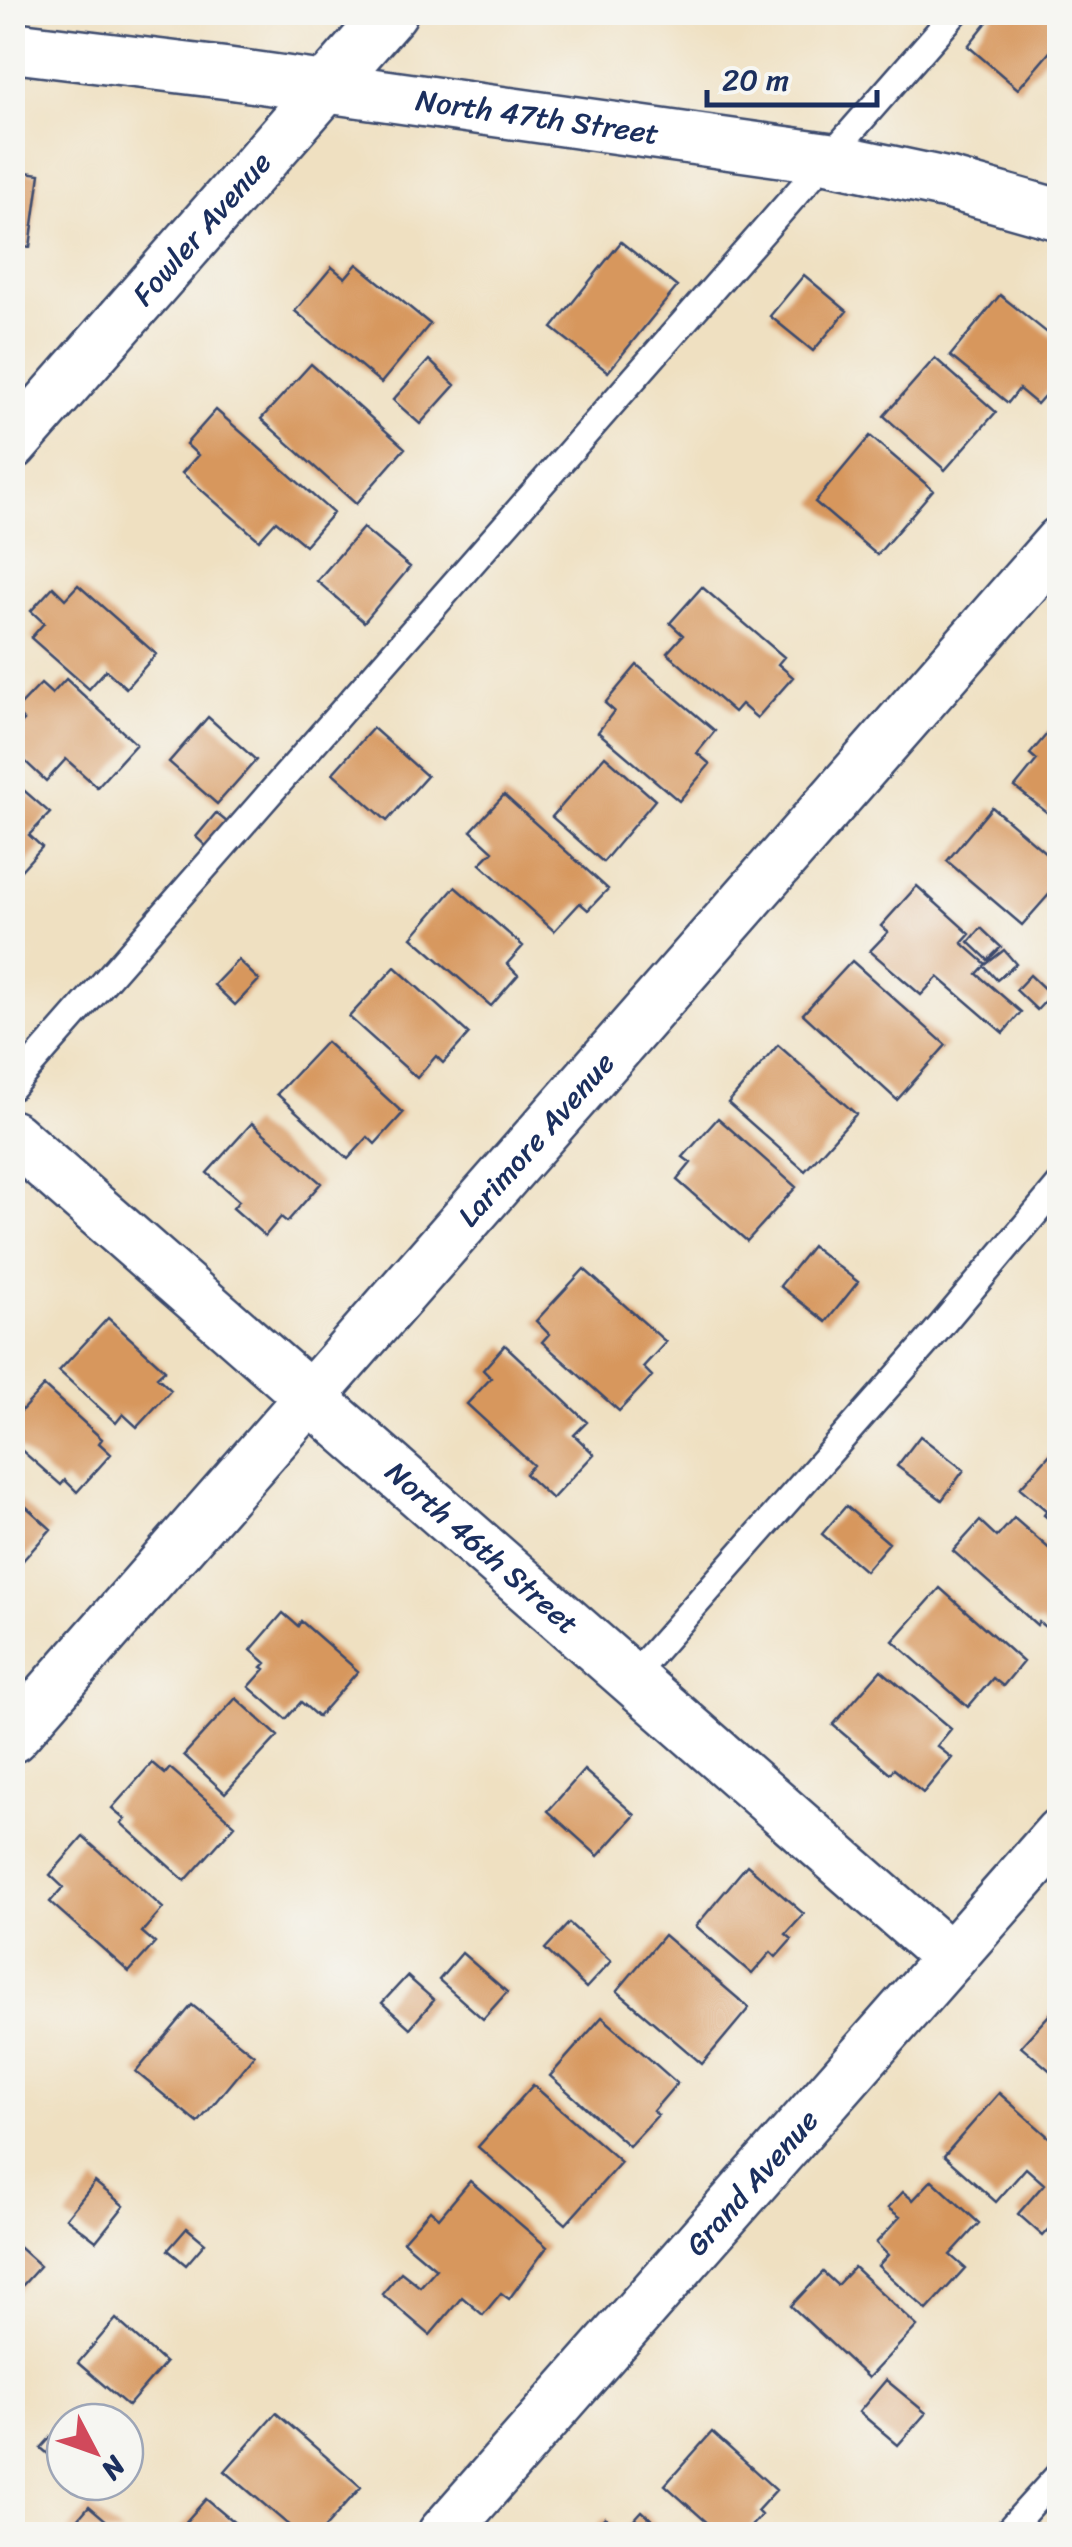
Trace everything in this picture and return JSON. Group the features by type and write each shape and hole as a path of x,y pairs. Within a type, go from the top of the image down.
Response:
{"street":[{"name":"Fowler Avenue","path":"12,445 392,12"},
{"name":"North 47th Street","path":"12,47 828,158 950,184 1060,215"},
{"name":"Larimore Avenue","path":"12,1737 1060,542"},
{"name":"North 46th Street","path":"12,1136 950,1958"},
{"name":"Grand Avenue","path":"443,2534 1060,1832"}],"lane":[{"path":"12,1088 956,12"},
{"path":"631,1678 929,1340 1060,1184"},
{"path":"1005,2534 1060,2473"}],"building":[{"path":"995,12 1060,12 1060,40 1018,89 968,46"},
{"path":"12,170 40,174 30,247 12,244"},
{"path":"621,242 677,287 608,372 552,328"},
{"path":"357,264 430,324 381,383 295,311 332,267 345,278"},
{"path":"804,275 847,311 813,351 770,316"},
{"path":"1000,295 1060,343 1060,354 1053,362 1060,367 1060,378 1037,404 1019,389 1008,403 950,356"},
{"path":"935,358 996,412 945,470 884,416"},
{"path":"429,360 455,385 420,424 393,400"},
{"path":"311,364 405,448 356,504 261,419"},
{"path":"216,410 333,513 305,545 276,521 259,540 182,473 198,455 186,444"},
{"path":"870,436 933,490 877,555 815,502"},
{"path":"363,528 410,567 364,622 317,581"},
{"path":"78,585 156,654 126,688 106,670 89,689 31,638 44,623 31,611 53,587 65,599"},
{"path":"702,587 784,657 778,664 793,677 757,718 741,704 734,712 667,653 683,635 670,623"},
{"path":"637,665 715,731 697,753 710,764 679,801 598,732 614,711 605,703"},
{"path":"66,679 136,744 97,787 66,759 46,781 12,749 12,733 24,721 15,711 41,684 52,694"},
{"path":"208,717 256,760 217,804 169,762"},
{"path":"1053,727 1060,732 1060,823 1015,787 1037,760 1030,754"},
{"path":"373,728 427,776 387,821 333,773"},
{"path":"605,756 655,800 603,862 552,817"},
{"path":"12,780 50,813 29,835 42,847 12,880"},
{"path":"504,795 608,889 588,910 580,903 554,931 480,864 493,851 471,831"},
{"path":"992,807 1060,865 1060,882 1022,925 947,861"},
{"path":"216,813 228,823 208,848 196,837"},
{"path":"917,886 970,934 962,943 986,964 977,974 1021,1012 1003,1033 938,977 921,995 870,951 888,932 881,926"},
{"path":"455,887 523,946 507,964 518,975 491,1006 412,937"},
{"path":"981,928 1001,947 988,960 969,942"},
{"path":"1004,950 1016,964 997,980 984,966"},
{"path":"238,960 259,980 235,1005 214,985"},
{"path":"852,961 946,1045 897,1100 803,1014"},
{"path":"395,967 469,1034 443,1063 436,1056 417,1078 349,1017"},
{"path":"1030,975 1051,995 1037,1010 1016,990"},
{"path":"326,1042 403,1113 375,1144 368,1137 348,1159 277,1094"},
{"path":"778,1045 856,1114 805,1171 728,1103"},
{"path":"718,1118 796,1187 747,1241 677,1180 691,1163 683,1157"},
{"path":"252,1123 321,1183 287,1222 281,1217 265,1236 233,1208 239,1201 207,1173"},
{"path":"812,1246 858,1282 826,1322 780,1286"},
{"path":"584,1269 666,1342 643,1367 652,1376 619,1411 542,1342 549,1334 536,1321"},
{"path":"108,1318 165,1370 157,1377 171,1390 137,1427 123,1414 116,1423 59,1371"},
{"path":"505,1345 587,1422 574,1435 594,1454 552,1499 525,1474 533,1465 467,1404 491,1378 483,1370"},
{"path":"44,1386 102,1439 99,1443 111,1454 77,1492 65,1480 61,1485 12,1442 12,1421"},
{"path":"920,1436 964,1470 942,1500 897,1466"},
{"path":"1060,1443 1060,1528 1020,1488"},
{"path":"12,1494 51,1529 17,1567 12,1563"},
{"path":"846,1506 889,1543 865,1571 822,1534"},
{"path":"1014,1518 1060,1558 1060,1627 1054,1634 1039,1622 1037,1625 953,1551 980,1521 997,1537"},
{"path":"940,1588 1023,1662 1003,1686 993,1678 968,1707 893,1641"},
{"path":"283,1613 298,1626 301,1621 358,1671 318,1717 301,1702 286,1719 249,1687 266,1663 251,1650"},
{"path":"881,1670 951,1729 937,1746 952,1758 923,1793 894,1769 890,1773 833,1725"},
{"path":"236,1698 278,1736 225,1793 184,1755"},
{"path":"152,1763 165,1774 170,1768 235,1825 185,1881 121,1823 125,1819 112,1808"},
{"path":"584,1770 635,1815 598,1856 548,1811"},
{"path":"83,1837 163,1908 142,1932 155,1943 129,1972 50,1902 63,1887 50,1875"},
{"path":"747,1865 804,1914 786,1934 792,1939 776,1957 771,1952 752,1974 696,1926"},
{"path":"569,1923 611,1961 586,1988 545,1949"},
{"path":"664,1935 749,2008 702,2064 617,1991"},
{"path":"462,1953 507,1992 483,2019 439,1980"},
{"path":"407,1976 434,2000 410,2028 382,2003"},
{"path":"1060,2003 1060,2079 1021,2046"},
{"path":"192,2005 254,2055 198,2123 136,2072"},
{"path":"602,2017 677,2083 653,2111 658,2115 629,2146 550,2076"},
{"path":"533,2085 621,2162 566,2224 478,2147"},
{"path":"999,2093 1060,2147 1060,2217 1043,2236 1018,2214 1044,2184 1026,2168 996,2202 944,2156"},
{"path":"932,2180 979,2223 950,2255 965,2268 927,2310 878,2266 888,2255 876,2243 900,2217 888,2208 903,2192 913,2200"},
{"path":"470,2181 547,2247 509,2299 501,2293 483,2315 462,2297 430,2335 382,2294 401,2272 420,2287 436,2269 403,2241 430,2210 439,2218"},
{"path":"95,2182 124,2206 96,2241 66,2218"},
{"path":"187,2228 205,2243 186,2265 168,2250"},
{"path":"12,2241 40,2266 12,2297"},
{"path":"854,2267 917,2326 868,2378 791,2306 823,2272 837,2285"},
{"path":"116,2319 165,2363 131,2402 123,2402 78,2363"},
{"path":"886,2380 926,2413 898,2445 859,2412"},
{"path":"276,2413 361,2487 319,2534 299,2534 225,2471"},
{"path":"712,2432 776,2490 757,2511 761,2515 744,2534 720,2534 665,2485"},
{"path":"206,2499 248,2534 175,2534"},
{"path":"89,2506 122,2534 67,2532"},
{"path":"642,2511 667,2534 588,2534 605,2517 622,2533"}]}
